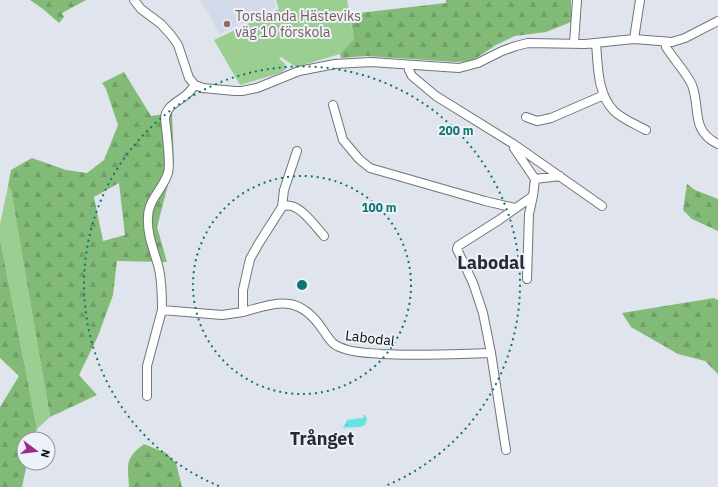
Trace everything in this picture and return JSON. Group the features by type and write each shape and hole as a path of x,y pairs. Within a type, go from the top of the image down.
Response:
{"street":[{"path":"134,0 141,9 161,24 171,35 178,45 190,78 195,85 203,88 242,91 257,88 299,71 321,66 358,61 459,68 478,63 516,46 539,43 574,44 634,39 672,42 685,38 718,21"},
{"path":"574,44 577,0"},
{"path":"634,39 640,0"},
{"path":"665,42 666,47 692,87 703,133 718,144"},
{"path":"596,43 601,87 610,106 615,112 646,130"},
{"path":"408,64 412,76 431,93 515,145 602,206"},
{"path":"148,396 147,366 162,310 161,281 148,231 148,215 155,196 163,184 168,172 165,118 166,111 190,92 195,85"},
{"path":"526,117 537,121 551,118 604,95"},
{"path":"333,105 343,140 359,159 370,168 485,201 516,208"},
{"path":"515,145 514,148 535,179 529,214 527,279"},
{"path":"243,312 243,290 250,259 282,207 284,190 297,151"},
{"path":"535,179 560,176"},
{"path":"506,450 491,353 483,313 473,283 457,249 458,246 533,196"},
{"path":"282,207 286,205 296,206 324,236"},
{"name":"Labodal","path":"162,310 222,315 243,312 274,304 288,303 296,305 313,316 336,346 349,350 412,355 491,353"}],"shaded area":[{"name":"Torslanda Hästeviks väg 10 förskola","path":"200,0 274,0 276,7 219,34"}],"green space":[{"path":"30,0 86,0 62,13 64,17 59,23"},
{"path":"276,0 347,0 354,39 340,54 296,67 281,57 279,59 284,63 286,69 280,73 240,85 214,40 279,9"},
{"path":"446,0 571,0 571,22 546,32 515,36 496,45 472,61 456,62 366,56 341,58 340,54 354,39 350,14 446,3"},
{"path":"124,72 151,116 172,113 174,162 157,227 167,262 117,261 113,295 98,336 79,375 97,395 50,417 11,190 8,186 11,170 32,158 66,170 87,173 104,160 118,125 106,89 102,83","holes":["119,183 125,235 103,241 94,197"]},
{"path":"687,184 695,190 718,199 718,231 692,219 683,210"},
{"path":"8,186 11,190 50,417 37,429 0,239 0,224"},
{"path":"0,239 37,429 36,431 16,431 16,471 25,471 22,487 0,487 0,407 19,376 0,358"},
{"path":"714,298 718,300 718,374 705,361 678,354 631,327 622,313"},
{"path":"144,444 166,453 176,463 182,487 129,487 128,467 130,458"}],"water":[{"path":"363,415 365,415 367,419 365,425 360,427 343,428 347,420 362,418 364,417"}],"place":[{"name":"Torslanda Hästeviks väg 10 förskola","path":"227,24"}],"district":[{"name":"Labodal","path":"491,263"},
{"name":"Trånget","path":"322,439"}]}
